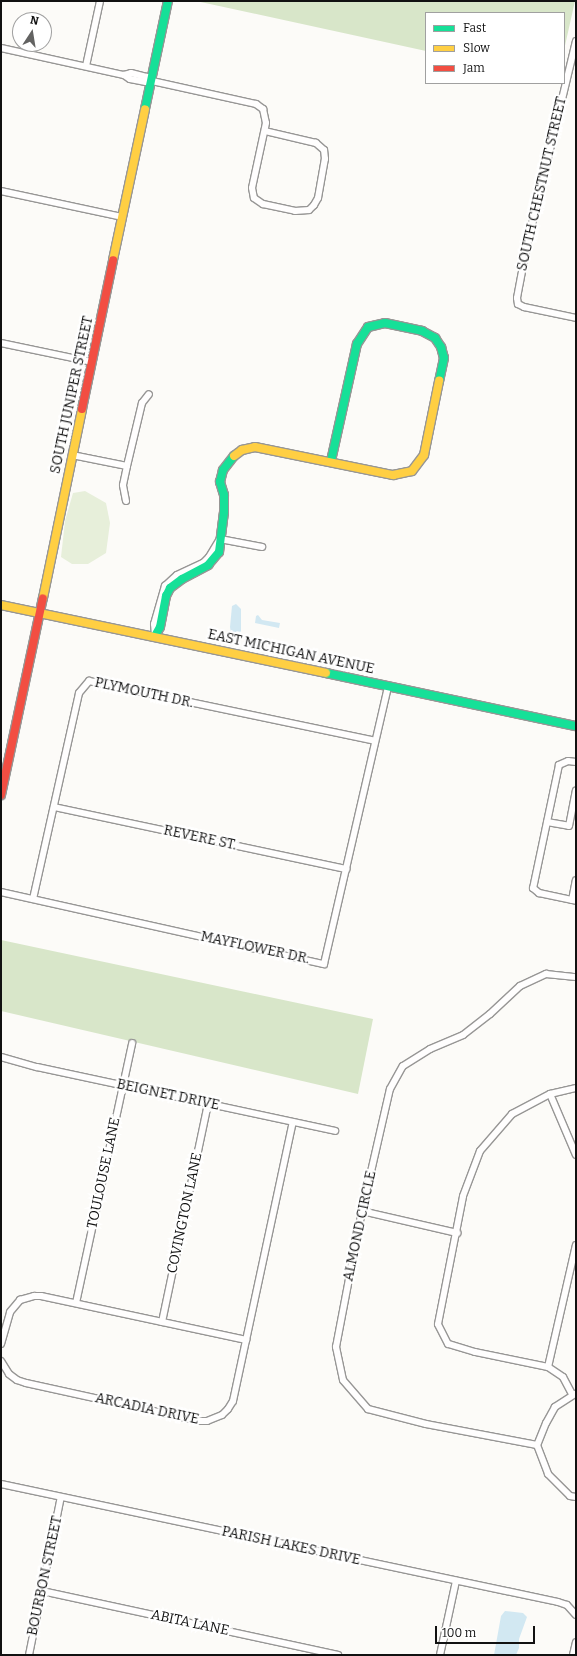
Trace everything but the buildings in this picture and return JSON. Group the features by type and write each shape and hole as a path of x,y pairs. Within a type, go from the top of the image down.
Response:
{"street":[{"path":"86,66 100,1"},
{"name":"SOUTH JUNIPER STREET","path":"1,795 168,1"},
{"name":"SOUTH CHESTNUT STREET","path":"576,41 517,290 518,304 524,307 576,318"},
{"path":"1,48 124,75 130,79 146,82 152,81 256,104 263,110 265,116 264,131 252,188 254,198 263,204 295,211 308,210 314,205 318,198 325,159 324,150 316,143 264,131"},
{"path":"1,192 122,217"},
{"path":"155,636 160,627 166,596 170,588 182,578 208,565 219,552 224,512 224,496 220,482 223,470 230,459 242,450 255,447 331,461 393,475 412,471 418,465 424,455 444,358 441,347 435,338 422,331 385,323 375,324 368,327 357,344 331,461"},
{"path":"1,343 92,362"},
{"path":"126,501 123,486 127,466 142,403 149,394"},
{"path":"72,455 127,466"},
{"path":"220,539 262,547"},
{"name":"EAST MICHIGAN AVENUE","path":"1,605 155,636 576,726"},
{"name":"PLYMOUTH DR.","path":"34,900 79,693 89,681 376,741"},
{"name":"MAYFLOWER DR.","path":"1,892 324,964 388,686"},
{"path":"576,762 568,761 559,764 533,888 539,893 574,901 576,880"},
{"path":"569,826 576,791"},
{"name":"REVERE ST.","path":"54,807 346,868"},
{"path":"547,822 576,828"},
{"name":"ALMOND CIRCLE","path":"537,1445 426,1424 368,1409 343,1380 336,1347 362,1211 390,1089 403,1066 430,1048 463,1035 490,1014 520,986 546,974 576,977"},
{"name":"TOULOUSE LANE","path":"76,1303 132,1043"},
{"name":"BEIGNET DRIVE","path":"1,1057 122,1086 335,1131"},
{"path":"576,1088 550,1094 512,1114 480,1151 463,1196 457,1233 438,1324 448,1344 475,1352 548,1367 563,1377 574,1394 555,1407 546,1423 537,1445 548,1474 570,1496 576,1497"},
{"path":"550,1094 576,1155"},
{"name":"COVINGTON LANE","path":"162,1322 208,1104"},
{"name":"ARCADIA DRIVE","path":"1,1361 9,1374 26,1383 207,1421 222,1415 228,1410 233,1400 293,1122"},
{"path":"362,1211 457,1233"},
{"path":"548,1367 576,1245"},
{"path":"1,1344 6,1319 14,1305 20,1300 28,1297 41,1296 246,1340"},
{"name":"PARISH LAKES DRIVE","path":"1,1484 558,1602 567,1605 576,1615"},
{"name":"BOURBON STREET","path":"29,1655 61,1497"},
{"path":"440,1655 456,1581"},
{"name":"ABITA LANE","path":"42,1592 338,1655"},
{"path":"573,1655 576,1642"}],"green space":[{"path":"196,1 575,1 565,46 565,12 425,12 425,51"},
{"path":"85,491 106,503 110,523 106,553 88,564 72,564 61,557 65,521 73,493"},
{"path":"1,940 373,1019 358,1094 1,1011"}],"water":[{"path":"236,604 241,609 241,631 235,636 231,633 230,627 232,606"},
{"path":"258,615 262,620 280,623 279,628 255,623 256,616"},
{"path":"505,1611 523,1613 527,1617 519,1639 519,1648 516,1655 494,1655 501,1616"}],"traffic: fast":[{"path":"145,109 168,1"},
{"path":"331,461 357,344 368,327 385,323 422,331 435,338 441,347 444,358 439,381"},
{"path":"155,636 160,627 166,596 170,588 182,579 208,565 219,552 224,512 224,495 220,482 223,470 234,456"},
{"path":"326,673 576,726"}],"traffic: slow":[{"path":"113,260 145,109"},
{"path":"234,456 242,450 255,447 393,475 412,471 424,455 439,381"},
{"path":"43,598 82,409"},
{"path":"1,605 326,673"}],"traffic: jam":[{"path":"82,409 113,260"},
{"path":"1,795 43,598"}]}
